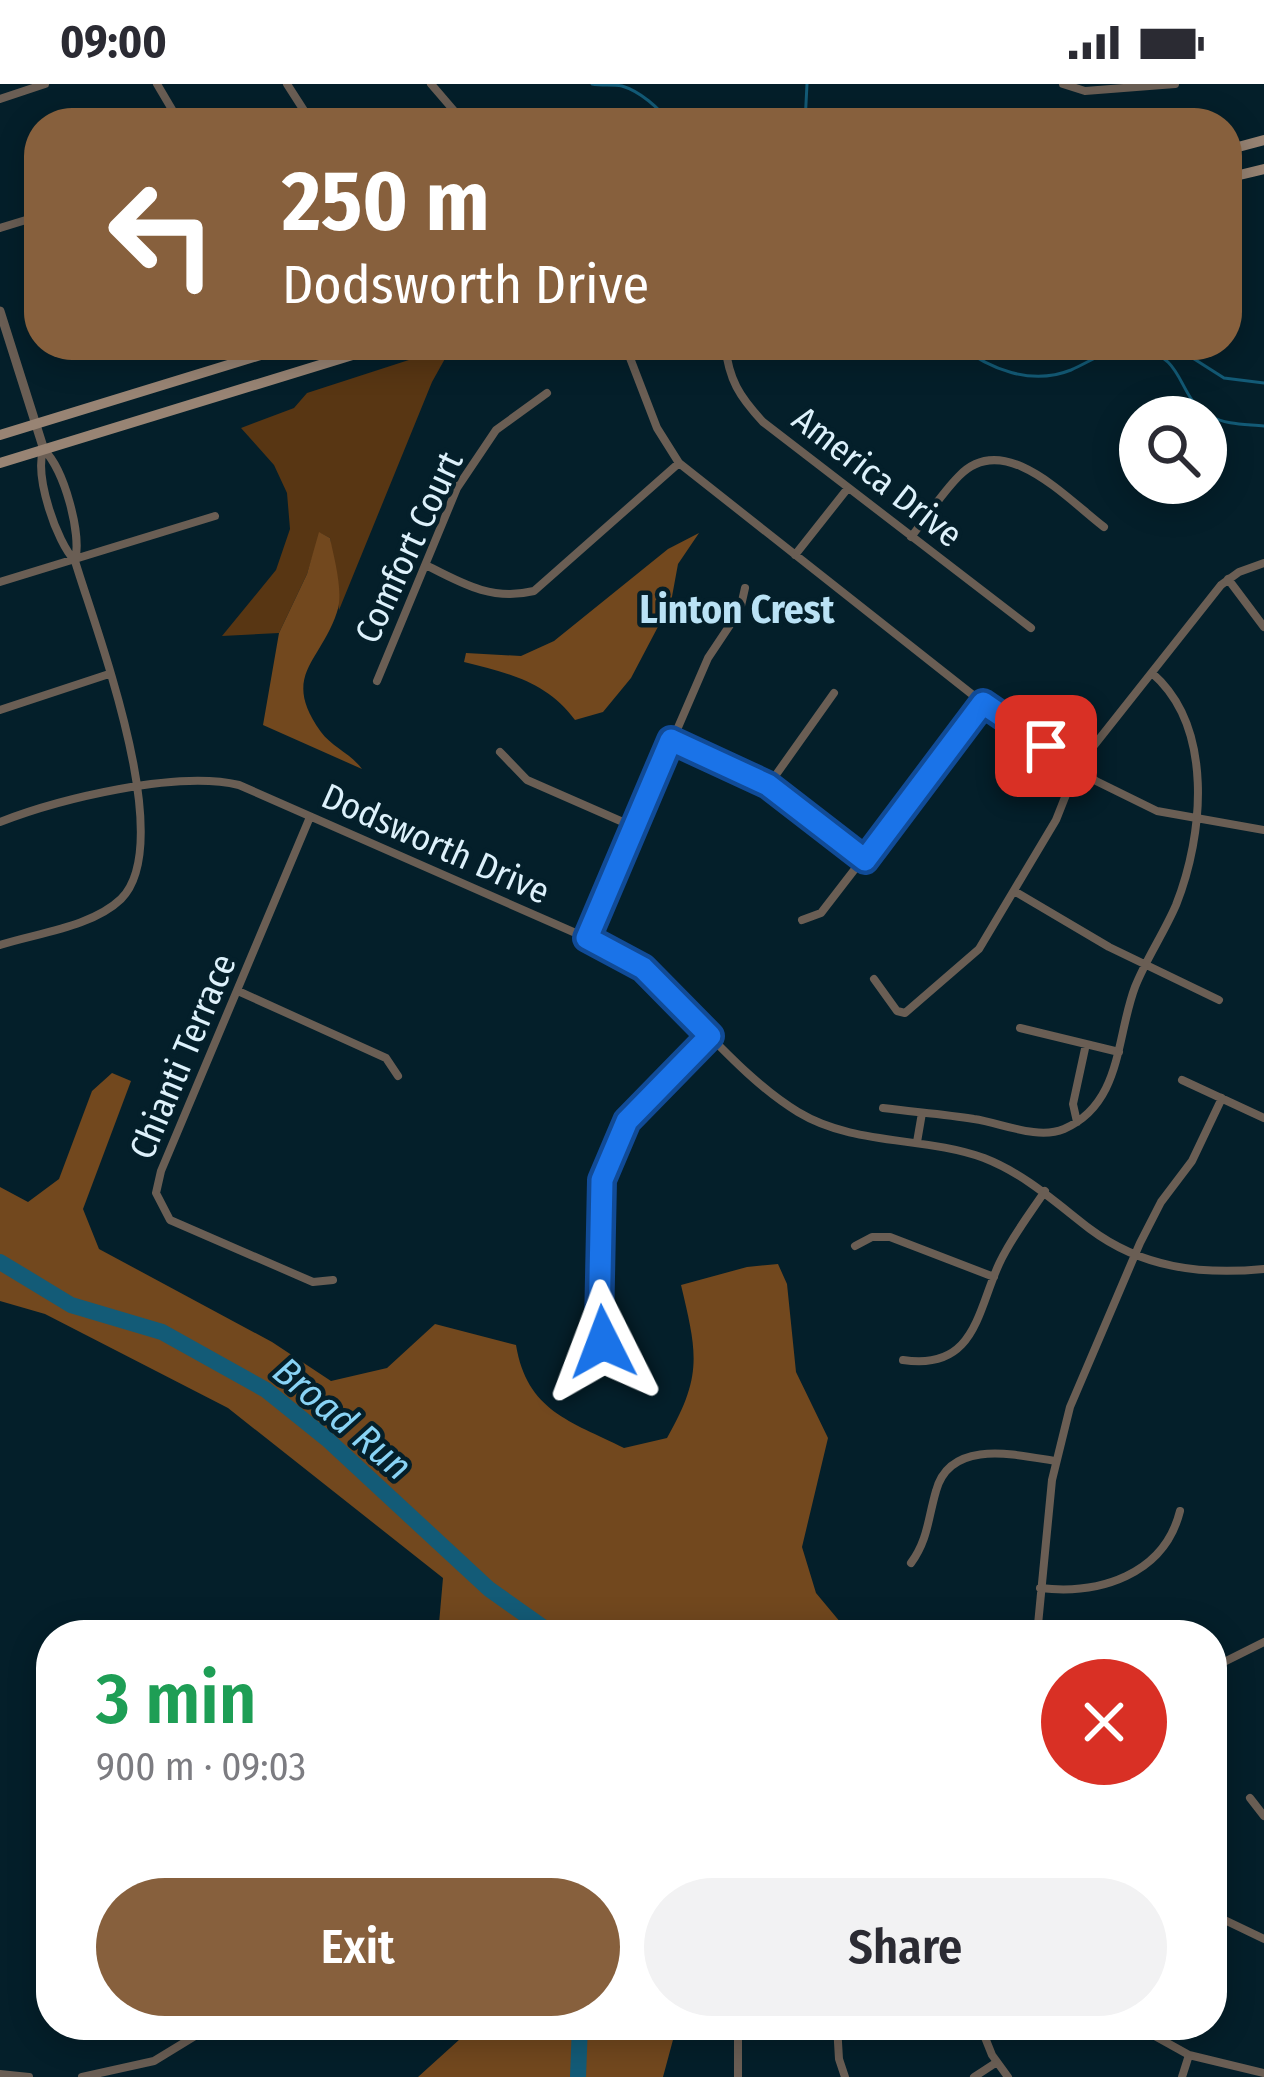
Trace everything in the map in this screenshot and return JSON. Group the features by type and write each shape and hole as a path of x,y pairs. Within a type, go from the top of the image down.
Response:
{"main road":[{"path":"0,435 244,360"},
{"path":"0,463 337,360"}],"street":[{"path":"0,98 45,84"},
{"path":"431,84 452,108"},
{"path":"1063,84 1085,91 1175,84"},
{"path":"0,311 44,450 55,460 80,543 75,561"},
{"path":"632,360 657,428 679,463 983,703 1135,802 1194,820 1264,830"},
{"name":"America Drive","path":"726,360 738,396 763,422 1030,628"},
{"name":"Comfort Court","path":"377,681 457,488 496,430 547,392"},
{"path":"0,945 96,915 122,898 141,865 128,732 75,561 63,548 38,468 44,450"},
{"path":"911,537 961,473 986,458 1012,460 1104,527"},
{"path":"426,566 493,594 534,591 679,463"},
{"path":"795,555 848,488"},
{"path":"0,582 215,516"},
{"path":"874,979 897,1011 909,1012 980,949 1057,820 1077,767 1228,579 1264,563"},
{"path":"1228,579 1264,627"},
{"path":"587,938 707,658 740,610 745,588"},
{"path":"883,1108 1044,1133 1077,1122 1106,1089 1130,1003 1178,901 1194,820 1197,775 1192,732 1173,694 1152,673"},
{"path":"0,710 109,674"},
{"path":"768,785 834,694"},
{"path":"802,920 821,913 983,703"},
{"path":"671,740 768,785 865,860"},
{"path":"500,752 527,780 632,826"},
{"name":"Dodsworth Drive","path":"0,823 68,798 221,781 587,938 643,968 710,1036 797,1112 849,1132 990,1160 1045,1191 1091,1229 1135,1255 1193,1270 1264,1269"},
{"name":"Chianti Terrace","path":"310,817 161,1171 156,1193 170,1220 313,1282 333,1280"},
{"path":"1013,891 1145,965 1219,1000"},
{"path":"238,991 386,1058 398,1076"},
{"path":"1021,1028 1119,1052"},
{"path":"603,1342 599,1326 602,1180 627,1121 710,1036"},
{"path":"1077,1122 1073,1104 1086,1044"},
{"path":"1182,1080 1264,1118"},
{"path":"1038,1620 1055,1461 1070,1407 1160,1202 1192,1161 1222,1098"},
{"path":"917,1142 922,1113"},
{"path":"903,1360 929,1362 962,1346 979,1323 994,1276 1045,1191"},
{"path":"855,1246 872,1237 890,1237 994,1276"},
{"path":"911,1563 926,1543 939,1481 954,1464 989,1453 1055,1461"},
{"path":"1040,1588 1088,1589 1132,1575 1165,1544 1180,1511"},
{"path":"1227,1660 1264,1642"},
{"path":"1250,1798 1264,1816"},
{"path":"1227,1921 1264,1939"},
{"path":"82,2077 154,2061 188,2040"},
{"path":"737,2077 738,2040"},
{"path":"838,2040 845,2077"},
{"path":"987,2040 1008,2077"},
{"path":"1162,2040 1189,2055 1264,2073"},
{"path":"1182,2077 1189,2055"},
{"path":"974,2077 997,2062"},
{"path":"0,2074 29,2077"}],"shaded area":[{"path":"409,360 444,360 339,610 330,538 320,533 279,633 222,636 276,570 290,529 287,493 274,465 241,428 294,408 307,393"},
{"path":"319,532 330,538 339,604 308,669 304,696 321,732 362,769 263,725 279,633 307,574"},
{"path":"699,533 678,564 671,602 631,678 603,712 575,720 539,688 464,662 466,653 521,656 554,641 668,549"},
{"path":"112,1073 131,1081 83,1209 99,1249 272,1342 331,1381 387,1368 435,1324 516,1345 530,1385 541,1399 586,1430 624,1448 667,1438 687,1397 694,1363 681,1285 747,1267 778,1264 787,1284 796,1372 828,1438 802,1547 816,1593 838,1620 439,1620 443,1578 228,1408 45,1314 0,1301 0,1187 28,1202 59,1179 92,1091"},
{"path":"459,2040 673,2040 663,2077 418,2077"}],"waterway":[{"path":"592,84 622,86 657,108"},
{"path":"806,108 807,84"},
{"path":"982,360 1011,372 1041,376 1093,360"},
{"path":"1166,360 1191,399 1210,416 1264,426"},
{"path":"1196,360 1224,378 1264,383"},
{"name":"Broad Run","path":"0,1262 71,1305 162,1332 266,1390 327,1439 489,1589 533,1620"},
{"name":"Broad Run","path":"578,2077 579,2040"}],"district":[{"name":"Linton Crest","path":"737,609"}],"route":[{"path":"603,1342 599,1326 602,1180 627,1121 710,1036 643,968 587,938 671,740 768,785 865,860 983,703 1046,746"}]}
